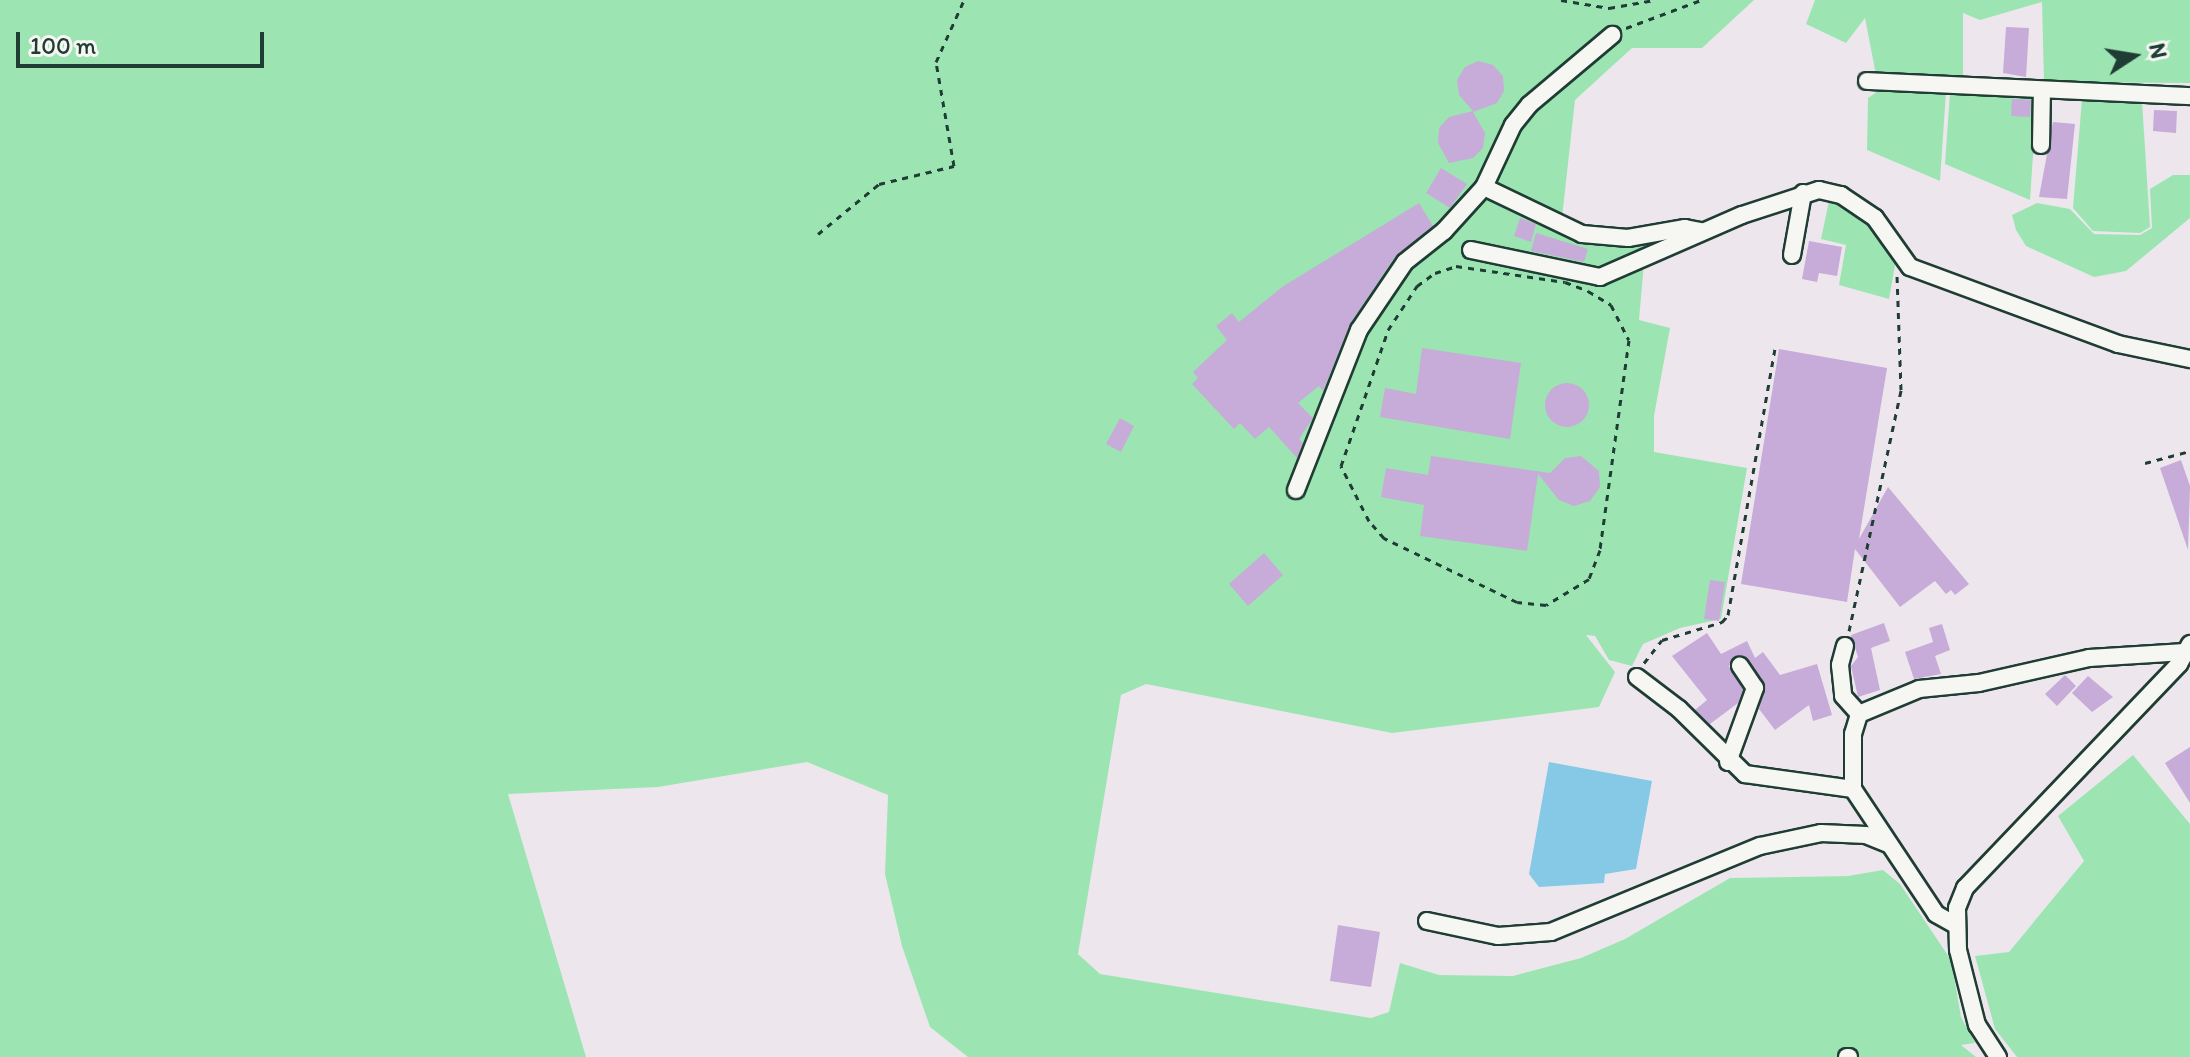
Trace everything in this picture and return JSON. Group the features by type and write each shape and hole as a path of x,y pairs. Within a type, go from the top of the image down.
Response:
{"street":[{"path":"1296,490 1359,330 1405,262 1444,231 1484,187 1513,125 1529,105 1612,35"},
{"path":"1867,81 2190,96"},
{"path":"2041,145 2042,90"},
{"path":"1484,187 1582,234 1628,238 1685,228 1701,231"},
{"path":"1792,255 1803,193"},
{"path":"1471,250 1600,277 1701,231 1803,193 1841,195 1887,228 1910,267 2046,320 2118,344 2190,359"},
{"path":"1845,646 1840,665 1843,696 1859,714"},
{"path":"1859,714 1919,689 1979,683 2089,658 2188,648"},
{"path":"1998,1057 1977,1025 1956,925 1965,888 1980,867 2188,648"},
{"path":"1728,762 1755,688 1740,666"},
{"path":"1637,677 1679,709 1728,762 1755,776 1853,789 1868,805 1888,844 1936,914 1956,925"},
{"path":"1853,789 1853,734 1859,714"},
{"path":"1427,921 1498,936 1551,932 1760,846 1821,833 1866,835 1888,844"}],"path":[{"path":"818,234 879,184 954,166 936,62 964,0"},
{"path":"1561,0 1609,8 1654,0"},
{"path":"1612,35 1701,0"},
{"path":"1845,646 1901,390 1896,278 1904,258"},
{"path":"1456,266 1565,282 1611,305 1623,320 1628,354 1600,550 1589,579 1546,605 1517,602 1424,561 1384,538 1369,521 1341,466 1388,330 1417,286 1435,273 1456,266"},
{"path":"1637,677 1649,651 1662,640 1722,622 1728,615 1775,349"},
{"path":"2145,463 2190,451"}],"green space":[{"path":"0,0 1754,0 1702,48 1632,48 1575,100 1562,218 1507,186 1502,198 1575,235 1646,240 1639,320 1670,328 1654,416 1654,452 1747,468 1721,619 1680,628 1643,644 1632,666 1609,660 1595,636 1586,635 1615,672 1599,707 1392,733 1146,684 1121,695 1078,954 1100,974 1371,1018 1389,1012 1400,963 1439,975 1513,976 1581,958 1625,939 1730,878 1848,876 1883,870 1900,884 1951,960 1961,1017 1975,1043 1961,1045 1976,1057 968,1057 930,1027 902,946 885,874 888,795 807,762 658,787 508,794 586,1057 0,1057"},
{"path":"1815,0 2190,0 2190,83 2044,82 2042,2 1980,20 1963,13 1963,80 1876,75 1865,18 1846,43 1806,24"},
{"path":"1881,89 1946,92 1940,181 1867,150 1868,98"},
{"path":"1950,92 2037,95 2030,200 1945,164"},
{"path":"2082,99 2142,101 2150,227 2140,233 2093,231 2073,208"},
{"path":"2173,175 2190,175 2190,218 2126,271 2094,277 2026,246 2016,230 2012,215 2037,203 2070,209 2094,234 2140,235 2152,228 2150,189"},
{"path":"1829,201 1852,209 1880,231 1897,254 1889,299 1839,285 1846,245 1821,239"},
{"path":"2133,755 2190,824 2190,1057 2017,1057 1995,1029 1975,956 2009,952 2084,861 2058,816"}],"water":[{"path":"1549,762 1652,781 1636,869 1605,874 1604,883 1539,887 1529,874"}],"building":[{"path":"2006,27 2029,28 2026,77 2003,73"},
{"path":"1478,61 1493,65 1503,76 1504,91 1497,103 1473,112 1485,133 1483,148 1473,158 1449,163 1438,143 1439,128 1449,117 1473,111 1459,95 1457,80 1465,67"},
{"path":"2012,99 2031,100 2030,117 2011,116"},
{"path":"2154,110 2177,111 2176,133 2153,131"},
{"path":"2053,122 2075,124 2067,199 2039,197"},
{"path":"1441,168 1467,184 1450,208 1426,193"},
{"path":"1419,203 1433,226 1394,258 1350,324 1323,391 1319,386 1298,403 1313,418 1299,439 1303,443 1297,458 1269,427 1255,439 1240,423 1234,429 1192,384 1198,378 1193,372 1227,340 1216,326 1232,313 1239,322 1282,287"},
{"path":"1520,218 1536,224 1531,242 1514,236"},
{"path":"1536,233 1588,249 1584,262 1531,251"},
{"path":"1809,241 1842,247 1837,276 1819,273 1817,282 1802,279"},
{"path":"1422,348 1521,363 1510,439 1380,417 1385,388 1416,394"},
{"path":"1779,349 1887,368 1859,539 1888,487 1969,584 1955,595 1951,590 1946,594 1935,581 1900,607 1855,549 1847,602 1741,584"},
{"path":"1567,383 1583,389 1589,405 1583,421 1567,427 1551,421 1545,405 1551,389"},
{"path":"1120,418 1134,426 1121,452 1106,444"},
{"path":"1431,456 1550,473 1565,458 1581,456 1599,471 1600,487 1590,501 1574,506 1559,500 1538,474 1527,551 1420,536 1424,505 1381,497 1386,468 1428,475"},
{"path":"2181,460 2190,486 2188,550 2160,468"},
{"path":"1264,553 1283,575 1248,606 1229,584"},
{"path":"1710,580 1725,582 1719,621 1704,619"},
{"path":"1884,623 1890,641 1871,648 1880,690 1858,697 1851,666 1858,657 1851,635"},
{"path":"1942,624 1950,650 1935,656 1941,674 1914,679 1905,652 1933,642 1929,628"},
{"path":"1707,633 1721,654 1747,641 1755,658 1763,652 1780,675 1817,664 1832,715 1813,721 1809,705 1775,730 1759,709 1764,682 1740,655 1729,666 1743,690 1738,703 1710,724 1695,710 1707,700 1672,656"},
{"path":"2065,675 2076,686 2057,706 2045,694"},
{"path":"2088,676 2113,697 2092,712 2072,693"},
{"path":"2190,747 2190,803 2165,763"},
{"path":"1338,925 1380,932 1371,987 1330,981"}]}
